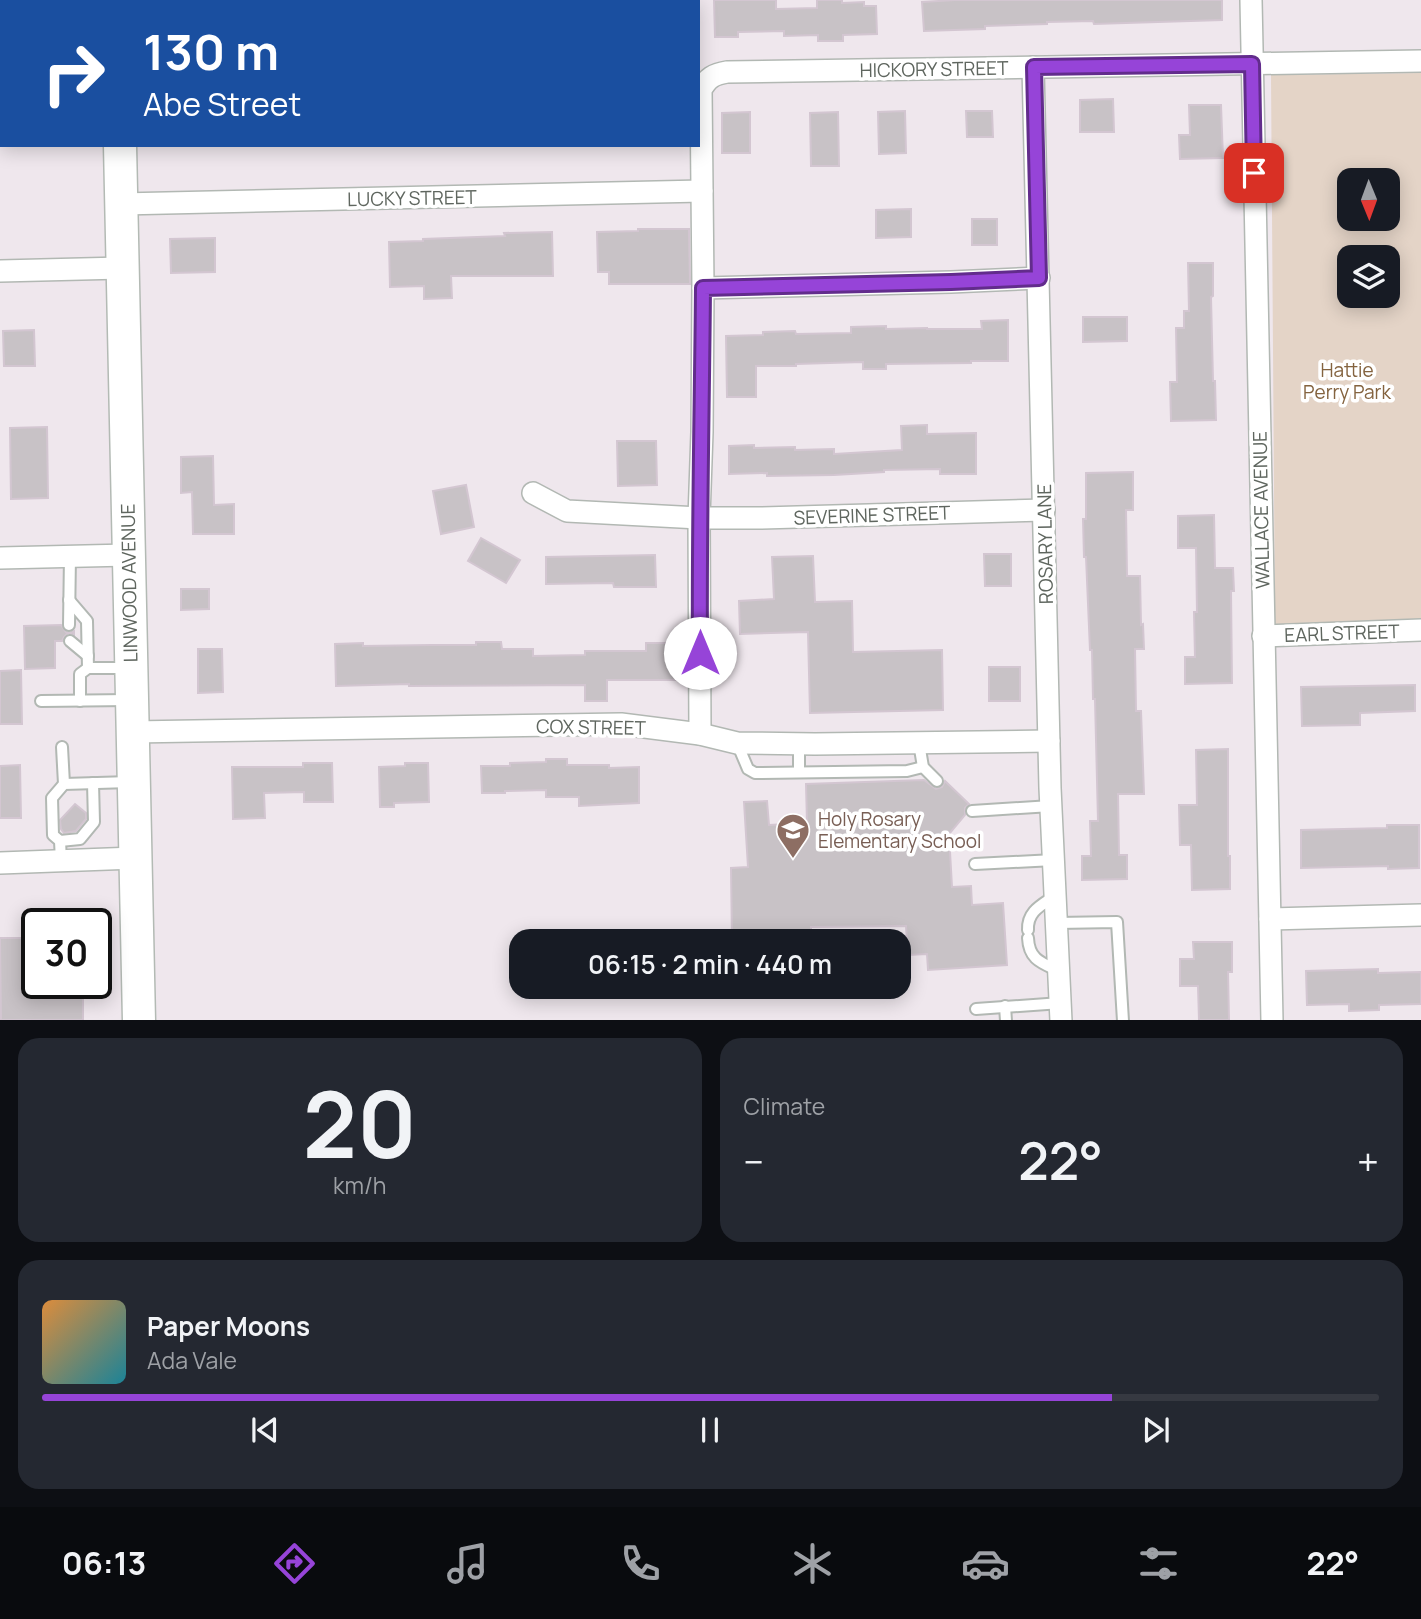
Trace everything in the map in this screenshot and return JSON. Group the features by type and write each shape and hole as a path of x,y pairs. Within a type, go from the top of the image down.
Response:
{"main road":[{"name":"LINWOOD AVENUE","path":"120,147 139,1020"}],"street":[{"name":"WALLACE AVENUE","path":"1251,0 1272,1020"},
{"name":"HICKORY STREET","path":"702,191 701,90 716,74 727,72 1421,61"},
{"name":"ROSARY LANE","path":"1034,67 1049,741 1061,1012"},
{"path":"700,734 702,191"},
{"name":"LUCKY STREET","path":"121,204 702,191"},
{"path":"0,271 122,268"},
{"path":"703,288 1039,278"},
{"name":"SEVERINE STREET","path":"533,493 567,511 699,518 1044,510"},
{"path":"0,558 128,555"},
{"name":"EARL STREET","path":"1263,636 1421,630"},
{"name":"COX STREET","path":"132,732 621,724 700,734 737,743 1049,741"},
{"path":"0,863 61,851 135,858"},
{"path":"1270,919 1421,915"}],"lane":[{"path":"69,625 70,556"},
{"path":"69,600 87,621 88,662 80,674 80,701"},
{"path":"70,641 88,662 130,668"},
{"path":"41,701 131,700"},
{"path":"737,743 748,769 755,773 907,771 923,767"},
{"path":"919,743 923,767 937,781"},
{"path":"799,744 799,772"},
{"path":"62,747 64,784 52,798 53,835 61,851 80,839 94,822 93,783"},
{"path":"64,784 133,782"},
{"path":"972,811 1051,806"},
{"path":"975,864 1054,860"},
{"path":"1056,895 1032,912 1027,922 1031,954 1040,962 1060,971"},
{"path":"1057,923 1118,922 1123,1020"},
{"path":"975,1009 1005,1006 1061,1012"},
{"path":"1005,1006 1006,1020"}],"green space":[{"name":"Hattie Perry Park","path":"1421,73 1421,623 1275,627 1271,75"}],"building":[{"path":"714,0 776,0 776,9 817,8 817,0 864,2 864,6 876,6 877,34 843,35 843,41 818,41 818,35 784,36 784,31 738,32 738,37 715,37"},
{"path":"1222,0 1222,20 1094,24 1093,21 1047,22 985,26 985,29 924,31 922,2"},
{"path":"1113,99 1114,132 1080,132 1080,100"},
{"path":"1189,105 1221,105 1223,158 1180,159 1179,135 1190,135"},
{"path":"905,111 906,153 879,154 878,112"},
{"path":"966,111 992,111 993,137 967,137"},
{"path":"750,112 750,153 722,153 722,113"},
{"path":"838,112 839,166 811,166 810,113"},
{"path":"911,209 911,237 876,238 876,210"},
{"path":"972,219 997,219 997,245 972,245"},
{"path":"689,229 690,284 609,284 609,272 598,272 597,232"},
{"path":"552,232 553,276 451,276 452,298 424,299 424,286 390,287 389,242"},
{"path":"215,238 215,272 171,273 170,239"},
{"path":"1188,263 1213,263 1211,297 1216,420 1171,421 1170,382 1177,382 1176,328 1184,328 1184,311 1189,311"},
{"path":"1083,317 1127,317 1127,341 1083,342"},
{"path":"1008,320 1008,361 886,364 886,369 863,369 863,362 756,366 756,397 727,397 726,336 795,331 796,334 851,333 851,327 886,326 886,329 982,329 981,321"},
{"path":"34,330 35,366 4,366 3,331"},
{"path":"927,425 927,434 976,433 976,474 940,474 940,469 884,470 834,475 729,474 729,446 795,447 795,450 834,449 834,454 902,450 901,426"},
{"path":"47,427 48,498 11,499 10,428"},
{"path":"617,441 656,441 657,485 618,486"},
{"path":"213,456 214,505 234,504 234,534 193,534 192,492 181,493 181,457"},
{"path":"1133,472 1133,510 1126,510 1127,576 1140,576 1144,649 1135,649 1136,711 1141,711 1144,794 1118,794 1119,855 1127,855 1127,879 1082,880 1082,856 1091,856 1090,821 1098,821 1095,699 1084,557 1086,473"},
{"path":"466,485 474,527 441,534 433,491"},
{"path":"1214,515 1215,568 1233,568 1232,683 1185,684 1185,657 1195,657 1196,548 1178,548 1178,516"},
{"path":"481,538 520,560 506,583 468,561"},
{"path":"984,554 1011,554 1011,586 985,586"},
{"path":"655,555 656,587 614,587 613,583 546,584 546,557"},
{"path":"813,556 815,602 852,601 853,652 942,650 943,710 810,713 808,632 740,634 739,601 774,599 772,557"},
{"path":"181,589 209,589 209,609 181,610"},
{"path":"61,625 66,632 74,631 74,635 68,633 62,641 55,641 55,668 25,669 24,626"},
{"path":"476,642 501,642 502,649 533,649 533,656 585,655 585,651 646,651 646,643 675,643 676,680 607,680 607,701 585,701 585,685 336,686 335,644 476,645"},
{"path":"198,649 222,649 223,692 198,693"},
{"path":"989,667 1020,667 1020,701 989,701"},
{"path":"21,670 22,724 0,724 0,671"},
{"path":"1415,685 1415,711 1360,713 1360,725 1302,726 1301,687"},
{"path":"1228,749 1230,889 1192,890 1191,845 1180,845 1179,805 1197,805 1196,750"},
{"path":"546,759 567,759 567,765 639,767 639,803 579,806 579,797 546,797 546,790 482,793 481,766 510,766 510,763 546,762"},
{"path":"303,763 332,763 333,802 304,802 304,792 264,793 265,818 233,819 232,767 303,767"},
{"path":"405,763 428,763 429,802 394,803 394,807 380,807 379,767 405,766"},
{"path":"20,765 21,818 0,818 0,766"},
{"path":"924,780 936,789 942,787 945,781 969,804 965,808 965,815 949,834 952,887 971,886 972,905 1003,903 1007,965 928,970 927,954 911,955 911,929 906,929 906,926 732,929 731,868 748,867 744,802 767,801 769,825 807,823 806,784"},
{"path":"75,804 86,813 86,819 76,831 64,833 60,820"},
{"path":"1387,825 1419,825 1419,868 1301,868 1301,830 1387,828"},
{"path":"0,938 21,938 21,999 83,999 83,1020 1,1020"},
{"path":"1193,942 1232,942 1232,972 1228,972 1229,1020 1199,1020 1198,986 1180,986 1180,959 1194,959"},
{"path":"1378,969 1378,973 1421,972 1421,1004 1379,1005 1379,1010 1349,1011 1349,1004 1307,1005 1306,971"}],"place":[{"name":"Holy Rosary Elementary School","path":"793,860"}],"route":[{"path":"700,653 699,518 703,288 1039,278 1034,67 1252,64 1254,173"}]}
